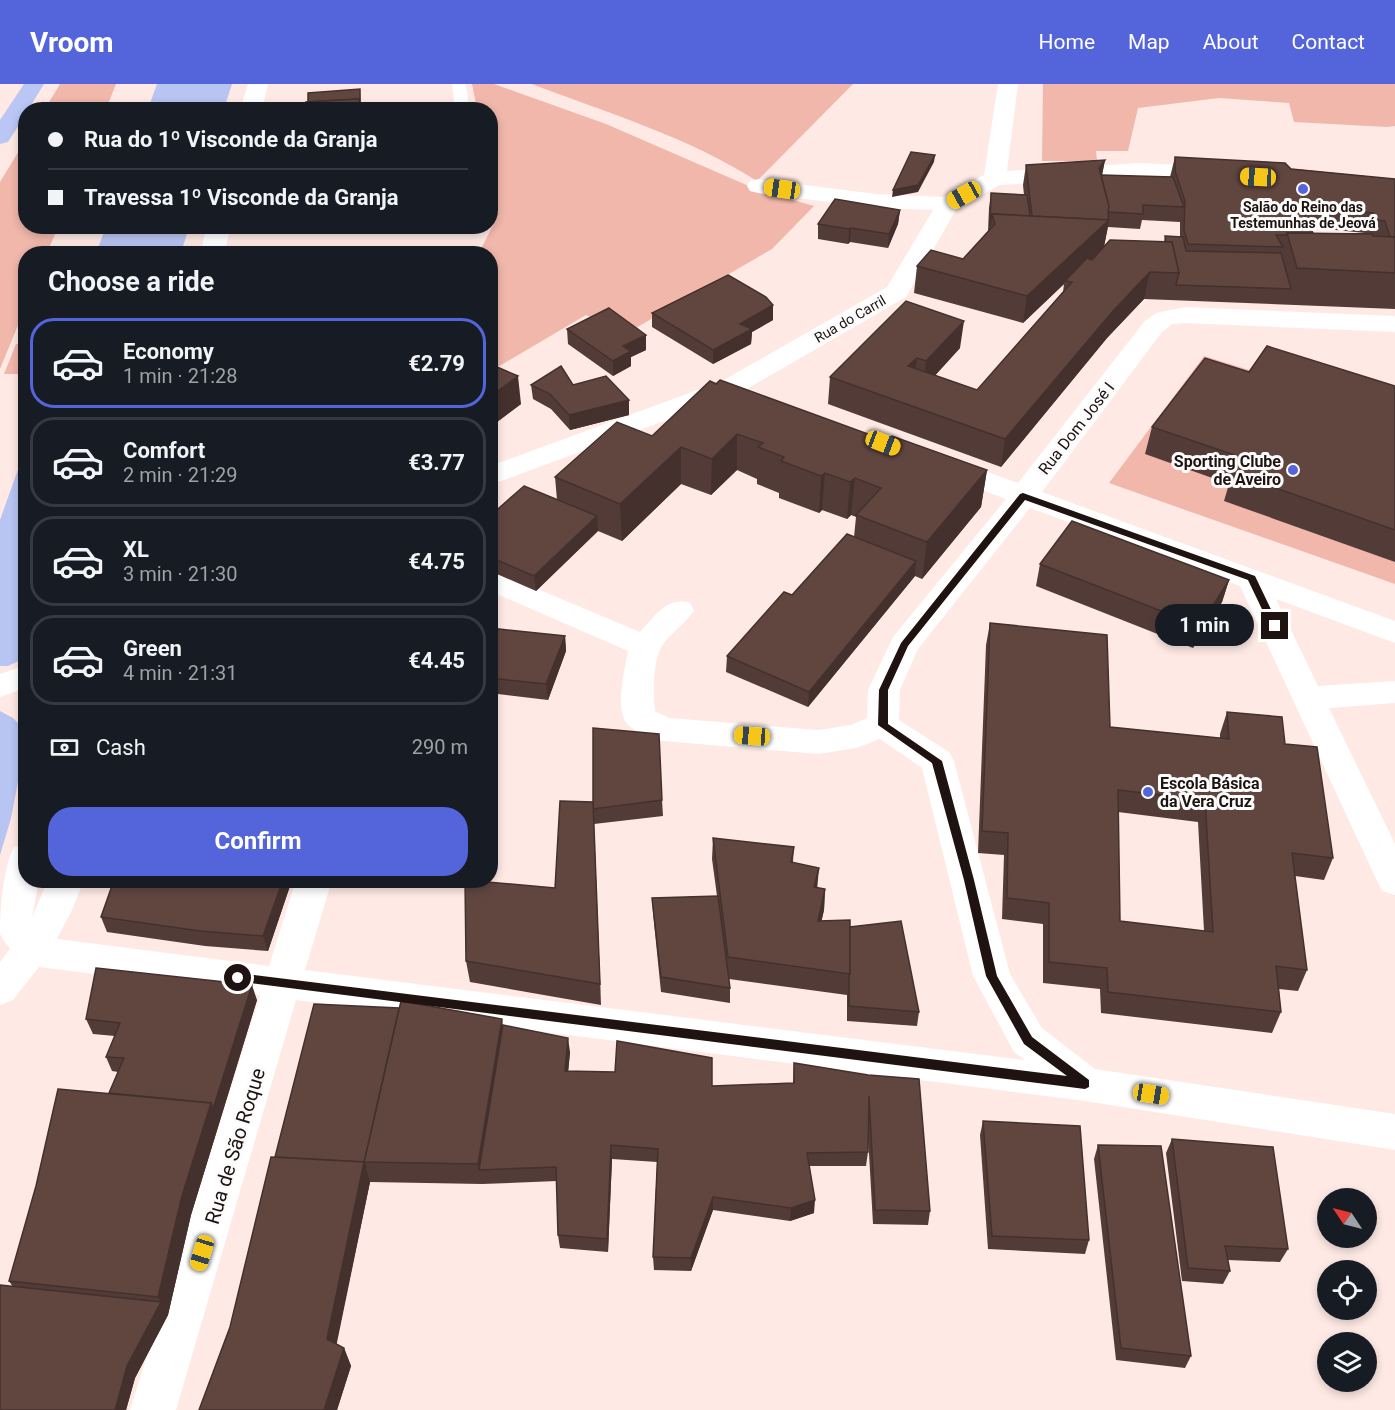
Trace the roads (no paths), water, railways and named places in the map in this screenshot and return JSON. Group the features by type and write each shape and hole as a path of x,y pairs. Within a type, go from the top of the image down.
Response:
{"highway":[{"path":"22,102 34,84"},
{"path":"0,137 18,109"}],"street":[{"path":"253,102 258,84"},
{"path":"995,178 1008,84"},
{"path":"758,186 876,201 948,204 995,178 1141,170 1234,175"},
{"name":"Rua do Carril","path":"498,473 731,387 897,292 948,204"},
{"name":"Rua Dom José I","path":"883,725 884,690 904,645 1023,496 1153,327 1166,318 1185,315 1395,324"},
{"path":"731,387 763,398"},
{"path":"916,455 1395,632"},
{"path":"1251,578 1395,881"},
{"path":"498,582 645,646"},
{"path":"679,610 645,646 638,690 640,717 663,729 819,742 856,736 883,725 937,761 992,976 1028,1040 1085,1084"},
{"path":"1309,698 1395,692"},
{"path":"20,888 13,924 31,951 1085,1084 1395,1132"},
{"path":"0,989 31,951 59,902 63,888"},
{"name":"Rua de São Roque","path":"153,1410 312,888"}],"lane":[{"path":"459,84 461,102"}],"water":[{"path":"157,84 232,84 226,102 151,102"},
{"path":"103,234 187,234 183,246 99,246"},
{"path":"18,470 18,795 0,855 0,520"}],"place":[{"name":"Salão do Reino das Testemunhas de Jeová","path":"1303,189"},
{"name":"Sporting Clube de Aveiro","path":"1293,470"},
{"name":"Escola Básica da Vera Cruz","path":"1148,792"}]}
